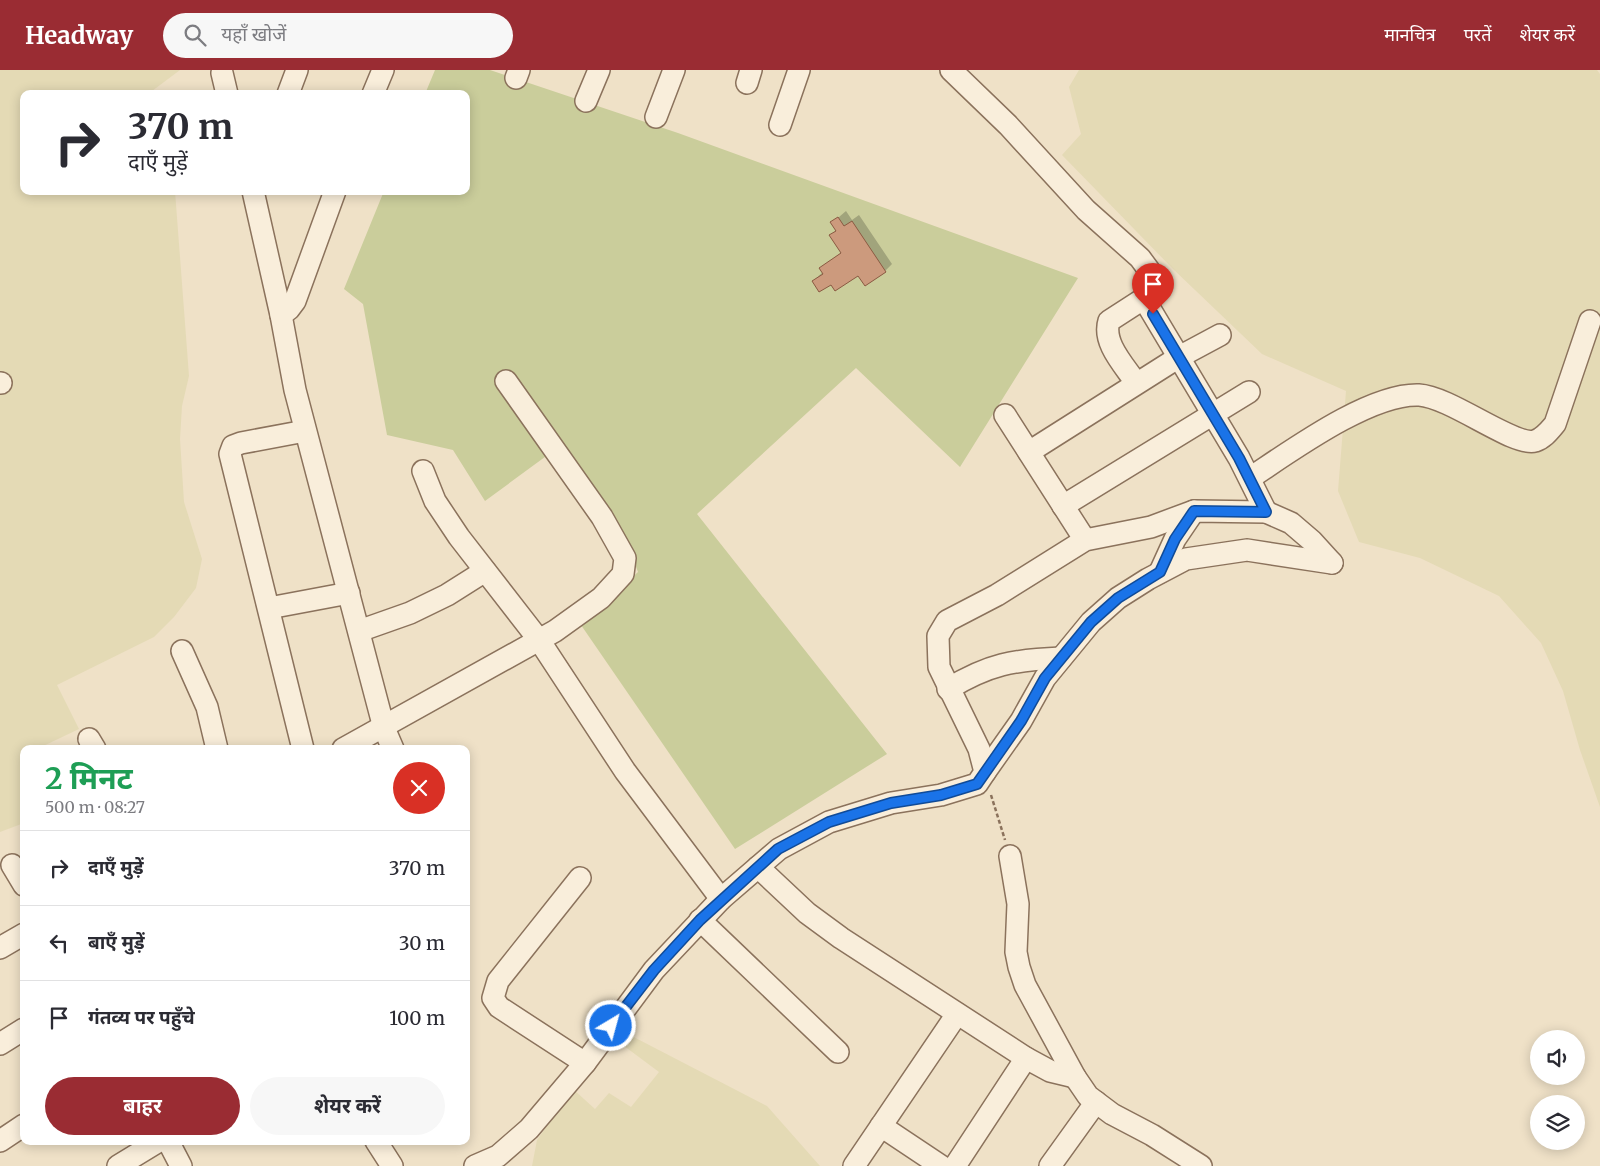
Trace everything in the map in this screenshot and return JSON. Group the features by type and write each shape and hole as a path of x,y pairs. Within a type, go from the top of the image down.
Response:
{"street":[{"path":"290,90 297,70"},
{"path":"375,90 383,70"},
{"path":"586,101 599,70"},
{"path":"656,117 674,70"},
{"path":"780,125 799,70"},
{"path":"951,70 1008,125 1086,210 1140,258 1157,281 1157,290 1109,322 1107,327 1108,339 1136,383"},
{"path":"222,73 226,90"},
{"path":"254,195 281,315 294,390 384,728 391,745"},
{"path":"281,315 295,301 334,195"},
{"path":"1144,299 1214,414 1250,478 1266,512"},
{"path":"1250,478 1336,422 1399,396 1421,395 1448,402 1518,439 1533,442 1544,437 1555,424 1590,321"},
{"path":"1029,452 1178,357 1220,335"},
{"path":"351,745 539,640 601,598 623,574 624,558 602,517 506,381"},
{"path":"1063,506 1249,392"},
{"path":"1006,415 1085,540"},
{"path":"302,745 230,454 233,446 240,443 306,431"},
{"path":"423,471 435,501 539,640 625,771 721,899"},
{"path":"1160,572 1175,539 1194,511"},
{"path":"475,1166 500,1161 585,1063 654,970 721,899 778,849 829,822 891,803 941,795 977,784 1021,721 1045,678 1091,622 1118,598 1186,558 1247,550 1332,563 1312,541 1291,523 1266,512 1194,511 1151,527 1085,540 997,595 947,621 938,636 937,653 939,667 948,689 979,748 985,772"},
{"path":"359,631 410,613 486,571"},
{"path":"269,608 349,593"},
{"path":"182,651 207,707 216,745"},
{"path":"948,689 987,668 1020,659 1061,658"},
{"path":"1010,856 1018,904 1016,952 1019,967 1025,985 1075,1077 1088,1096 1112,1114 1152,1135 1201,1166"},
{"path":"12,865 20,879"},
{"path":"758,867 807,913 841,938 1026,1058 1050,1070 1075,1077"},
{"path":"580,878 498,981 493,998 498,1008 585,1063"},
{"path":"700,920 838,1052"},
{"path":"0,948 20,936"},
{"path":"854,1166 957,1014"},
{"path":"0,1044 20,1032"},
{"path":"955,1166 1026,1058"},
{"path":"1050,1166 1096,1102"},
{"path":"881,1126 941,1166"},
{"path":"0,1141 20,1128"},
{"path":"118,1166 152,1145"},
{"path":"170,1145 181,1166"},
{"path":"379,1145 392,1166"}],"path":[{"path":"985,772 1010,856"}],"shaded area":[{"path":"0,70 180,70 153,90 20,90 20,195 175,195 189,376 182,406 180,439 184,502 202,559 196,588 174,617 154,637 57,685 79,729 45,745 20,745 20,824 0,832"},
{"path":"1079,70 1597,70 1600,74 1600,807 1580,750 1563,691 1541,643 1499,596 1420,558 1359,542 1338,491 1346,391 1262,354 1173,269 1062,155 1081,134 1069,87"},
{"path":"624,1032 767,1106 820,1166 532,1166 537,1140 573,1089 595,1109 609,1093 631,1107 659,1072 616,1040"}],"green space":[{"path":"435,70 490,70 678,133 1078,278 960,467 856,368 697,514 887,754 735,849 581,625 638,572 628,546 549,454 485,501 453,450 387,435 363,304 344,289 382,195 470,195 470,90 427,90"}],"building":[{"path":"838,217 844,226 852,221 886,272 865,286 858,276 835,291 831,285 819,292 812,281 823,274 819,268 841,253 829,235 836,231 830,222"}],"route":[{"path":"611,1026 654,970 700,920 778,849 829,822 891,803 941,795 977,784 1021,721 1045,678 1091,622 1118,598 1160,572 1175,539 1194,511 1266,512 1250,478 1214,414 1153,314"}]}
